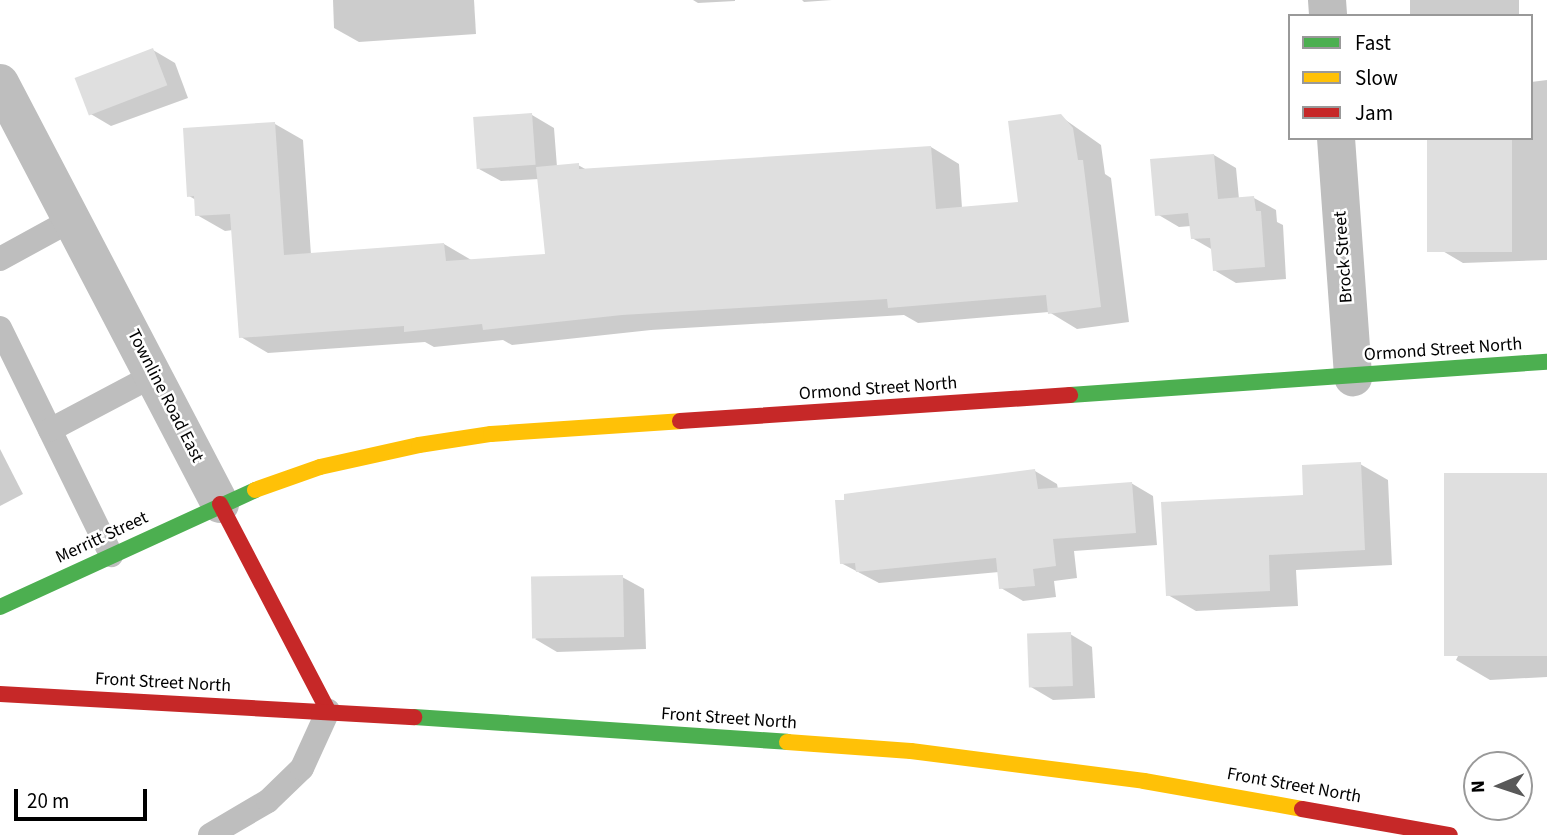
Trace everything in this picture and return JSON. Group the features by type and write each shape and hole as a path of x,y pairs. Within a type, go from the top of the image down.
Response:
{"street":[{"name":"Townline Road East","path":"0,83 328,711"},
{"name":"Brock Street","path":"1336,140 1353,377"},
{"name":"Ormond Street North","path":"220,504 320,467 491,434 1547,362"},
{"name":"Merritt Street","path":"0,607 220,504"},
{"name":"Front Street North","path":"0,694 328,711 911,751 1028,764 1290,804 1450,835"}],"lane":[{"path":"0,259 73,219"},
{"path":"0,328 111,555"},
{"path":"50,430 154,375"},
{"path":"210,835 268,802 302,768 328,711"}],"building":[{"path":"153,48 167,85 89,115 75,78"},
{"path":"532,113 536,165 477,169 473,117"},
{"path":"1061,114 1073,128 1078,160 1083,160 1101,307 1048,314 1046,295 888,308 887,299 622,315 483,330 482,324 404,332 404,326 239,338 230,214 195,216 194,196 187,197 183,128 275,122 284,255 444,243 446,261 545,254 536,167 579,163 579,169 931,146 936,209 1018,202 1008,121"},
{"path":"1427,140 1512,140 1512,252 1427,252"},
{"path":"1214,154 1218,199 1254,196 1256,211 1261,211 1265,267 1213,271 1210,238 1191,239 1188,213 1155,216 1150,159"},
{"path":"1361,462 1365,550 1269,555 1270,591 1166,596 1161,502 1303,495 1302,465"},
{"path":"1035,469 1038,489 1132,482 1136,533 1053,539 1056,566 1033,569 1035,586 999,589 996,558 856,572 855,563 840,564 835,500 844,500 844,494"},
{"path":"1444,473 1547,473 1547,656 1444,656"},
{"path":"623,575 624,637 532,639 531,577"},
{"path":"1071,632 1073,686 1029,688 1027,634"}],"traffic: fast":[{"path":"1070,395 1547,362"},
{"path":"0,607 255,490"},
{"path":"414,717 787,742"}],"traffic: slow":[{"path":"255,490 320,467 419,445 491,434 680,421"},
{"path":"787,742 911,751 1144,781 1302,809"}],"traffic: jam":[{"path":"680,421 1070,395"},
{"path":"220,504 328,711"},
{"path":"0,694 414,717"},
{"path":"1302,809 1450,835"}]}
